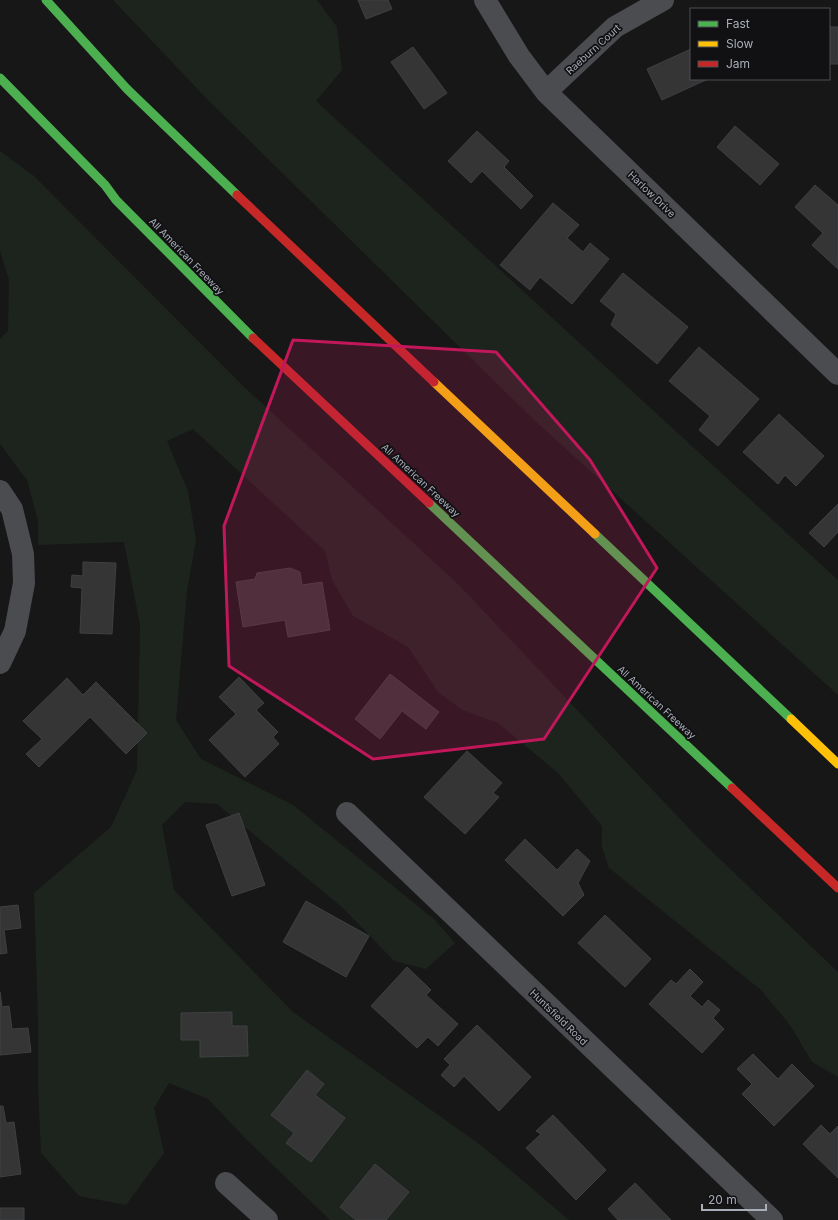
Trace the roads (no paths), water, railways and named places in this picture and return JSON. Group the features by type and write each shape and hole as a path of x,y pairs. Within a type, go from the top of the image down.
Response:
{"highway":[{"path":"46,0 133,95 838,764"},
{"name":"All American Freeway","path":"0,78 105,185 116,200 233,319 838,888"}],"street":[{"name":"Harlow Drive","path":"485,0 519,56 546,92 838,374"},
{"name":"Raeburn Court","path":"546,92 615,27 664,0"},
{"path":"0,491 12,509 23,554 24,583 15,631 0,663"},
{"name":"Huntsfield Road","path":"347,813 772,1220"},
{"path":"226,1183 267,1220"}]}
